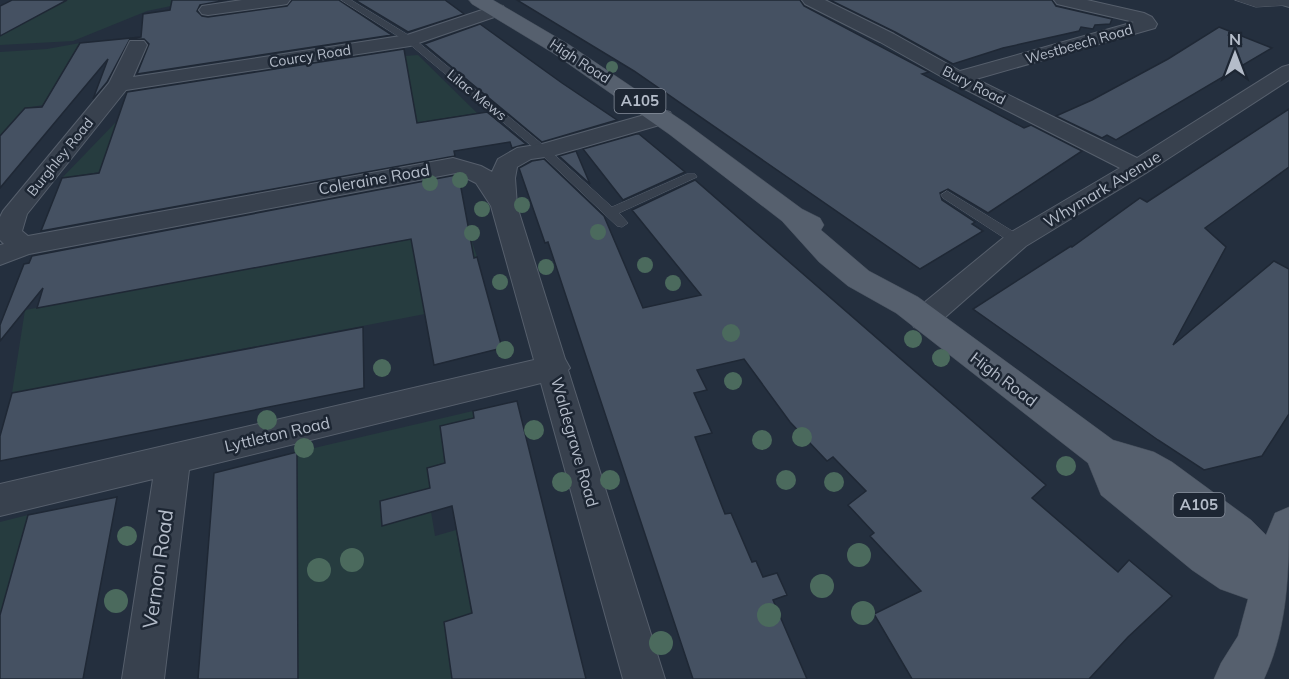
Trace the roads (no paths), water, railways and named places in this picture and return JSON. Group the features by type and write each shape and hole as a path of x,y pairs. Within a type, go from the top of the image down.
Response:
{"main road":[{"name":"High Road","path":"488,5 550,41 662,117 792,215 818,245 865,284 882,296 915,312 1102,453 1115,483 1207,556 1235,574 1281,593"},
{"path":"1237,679 1258,646 1281,593 1289,526"}],"street":[{"path":"208,10 281,0"},
{"name":"Bury Road","path":"811,0 888,38 958,78 1138,168"},
{"name":"Westbeech Road","path":"958,78 1148,24 1138,17 1062,0"},
{"path":"1285,0 1289,2"},
{"name":"Courcy Road","path":"119,86 410,40 488,5"},
{"name":"Burghley Road","path":"12,251 10,224 16,211 119,86 137,45"},
{"name":"Whymark Avenue","path":"915,312 1017,240 1138,168 1289,71"},
{"path":"504,206 503,178 506,164 525,153 544,151 662,117"},
{"name":"Coleraine Road","path":"12,251 453,165 473,169 485,177 504,206"},
{"name":"Waldegrave Road","path":"504,206 554,368 644,679"},
{"name":"Lyttleton Road","path":"0,500 554,368"},
{"name":"Vernon Road","path":"143,679 173,458"}],"lane":[{"name":"Lilac Mews","path":"345,0 410,40 544,151 622,223"},
{"path":"1239,0 1256,4 1289,2"},
{"path":"616,210 691,177"},
{"path":"946,195 1017,240"}]}
